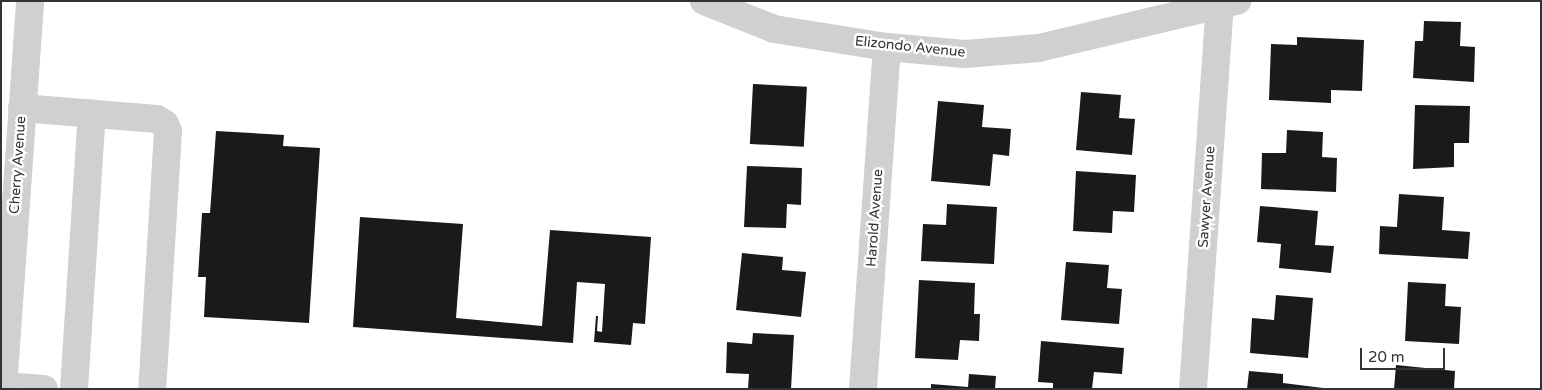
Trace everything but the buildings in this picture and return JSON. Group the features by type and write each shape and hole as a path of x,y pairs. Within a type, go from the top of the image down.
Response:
{"street":[{"name":"Cherry Avenue","path":"3,387 30,1"},
{"name":"Elizondo Avenue","path":"704,1 774,29 887,47 965,54 1039,48 1228,3"},
{"name":"Sawyer Avenue","path":"1193,389 1228,3"},
{"name":"Harold Avenue","path":"863,389 887,47"},
{"path":"22,108 156,119 168,131 152,389"},
{"path":"74,389 92,114"},
{"path":"3,387 44,389"}]}
